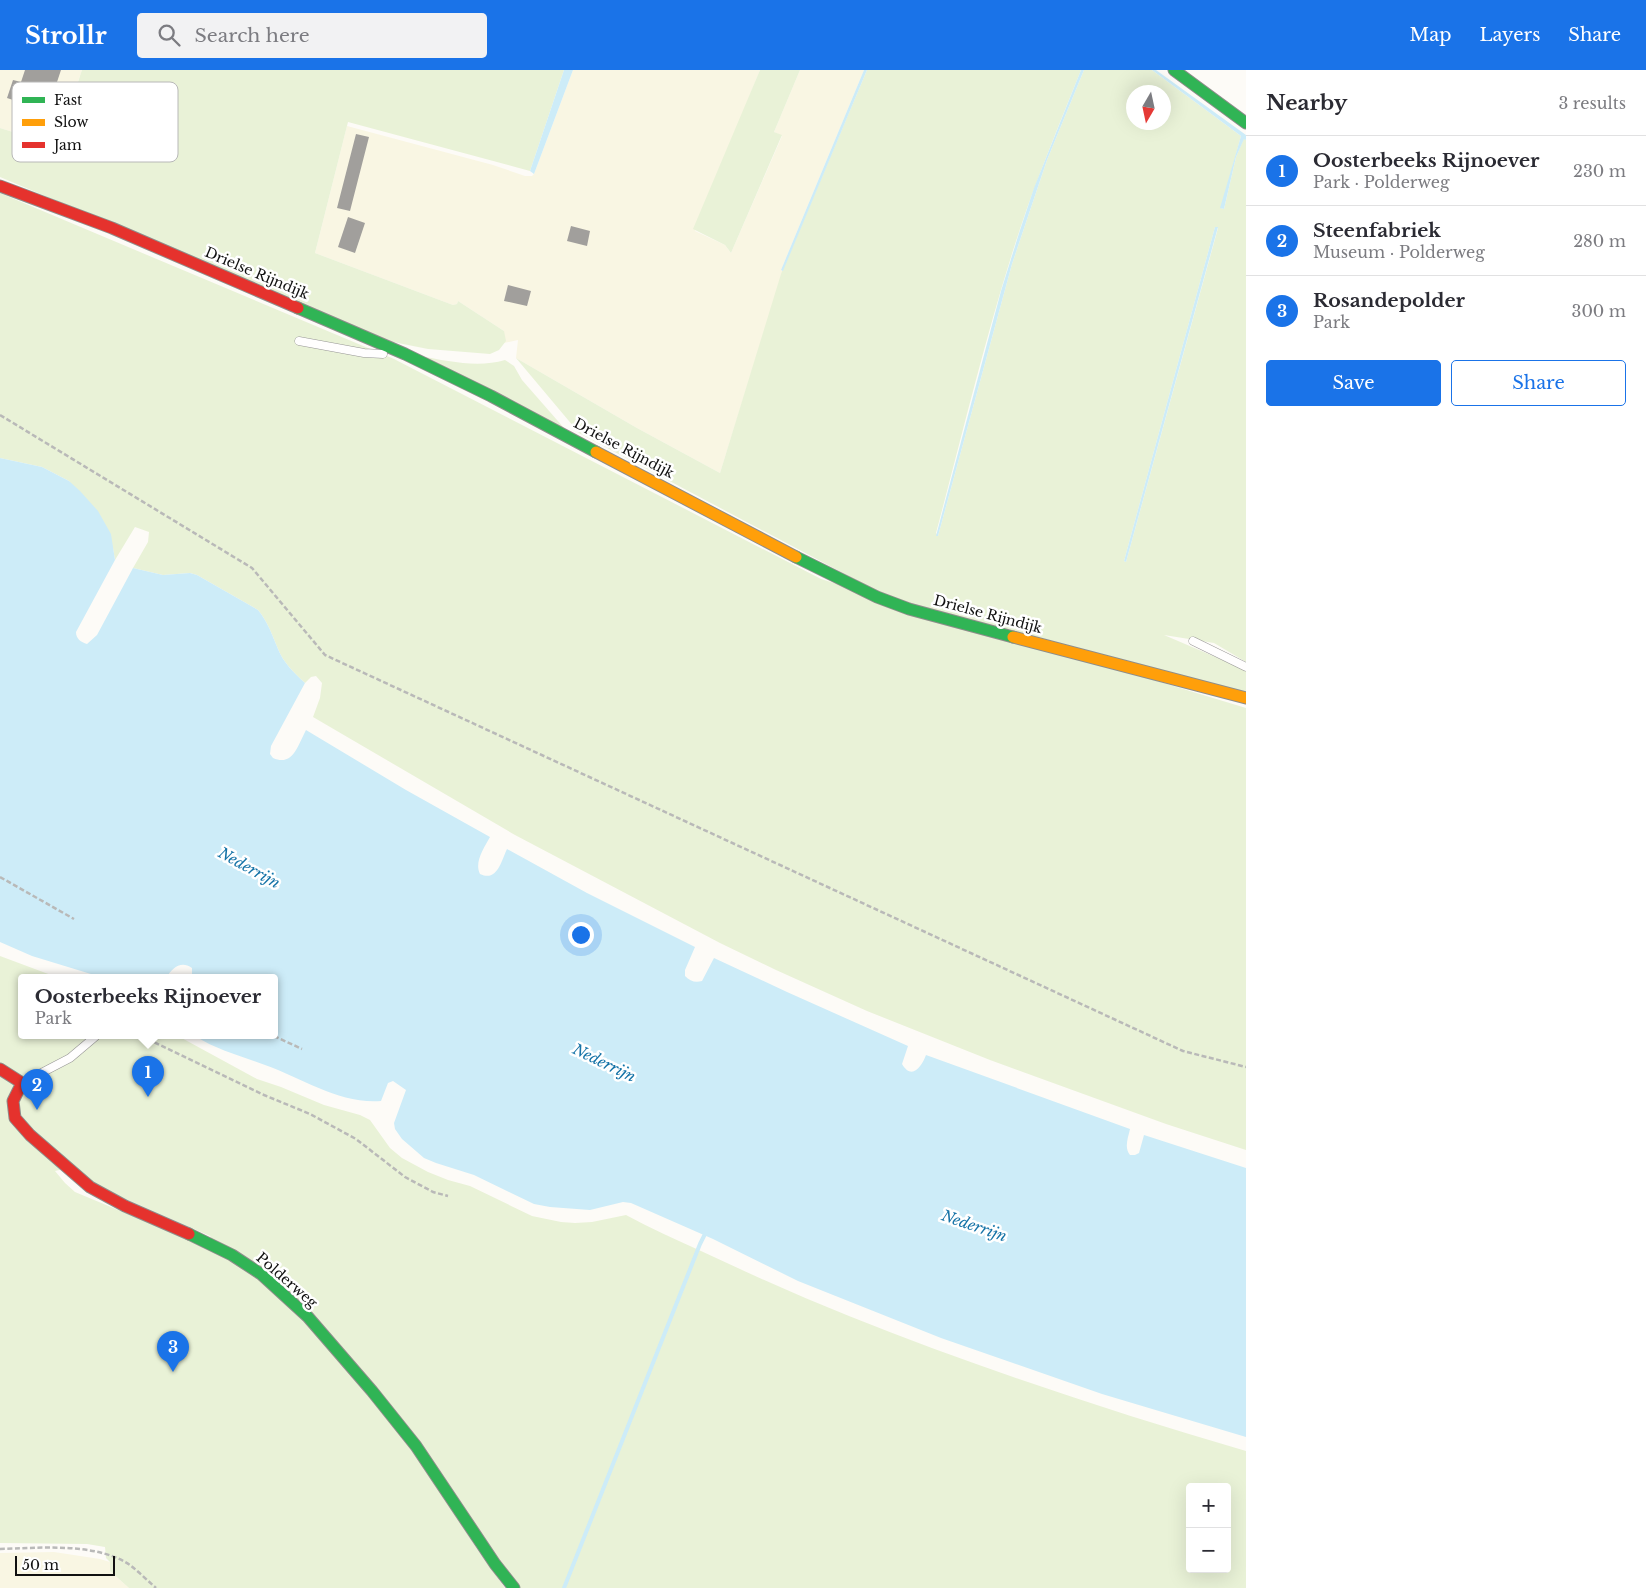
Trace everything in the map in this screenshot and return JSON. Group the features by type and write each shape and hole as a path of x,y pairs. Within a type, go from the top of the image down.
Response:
{"street":[{"path":"1174,70 1246,123"},
{"name":"Drielse Rijndijk","path":"0,186 127,234 405,354 500,400 771,544 877,597 909,609 962,624 1246,698"},
{"path":"0,1069 22,1083"},
{"name":"Polderweg","path":"22,1083 13,1101 15,1118 30,1135 90,1187 125,1206 232,1255 261,1274 308,1317 372,1391 416,1446 495,1564 514,1588"}],"lane":[{"path":"299,342 364,353 405,354"},
{"path":"1193,641 1246,667"},
{"path":"22,1083 70,1058 92,1039"}],"path":[{"path":"0,415 252,568 325,655 1183,1051 1246,1067"},
{"path":"0,877 74,919"},
{"path":"278,1038 302,1049"},
{"path":"147,1039 264,1095 310,1114 356,1139 406,1177 433,1192 448,1196"},
{"path":"0,1549 54,1548 100,1552 129,1564 156,1588"}],"shaded area":[{"path":"0,70 82,70 78,82 12,82 12,132 0,128"},
{"path":"573,70 760,70 695,231 725,245 731,253 782,136 774,132 800,70 864,70 781,270 783,271 720,473 637,428 516,358 518,340 504,343 504,331 458,301 457,304 453,305 315,253 347,126 493,165 525,176 532,176"},
{"path":"54,1552 110,1562 110,1571 129,1588 0,1588 0,1553"}],"green space":[{"path":"82,70 564,70 530,171 348,122 315,253 453,305 457,304 458,301 504,331 506,341 499,350 490,354 428,349 393,342 0,177 0,128 12,132 12,162 178,162 178,82 78,82"},
{"path":"760,70 800,70 774,132 782,135 731,253 725,245 693,229"},
{"path":"867,70 1081,70 1034,189 1008,267 936,533 938,536 1012,264 1047,160 1084,70 1152,70 1241,136 1221,208 1224,209 1236,157 1244,138 1246,140 1246,662 1214,643 1164,635 1246,670 1246,692 890,598 579,433 516,358 637,428 720,473 781,274","holes":["1215,227 1218,228 1126,562 1124,561"]},
{"path":"0,193 394,359 821,579 1246,708 1246,1150 1166,1124 990,1060 867,1011 776,970 720,943 515,835 313,717 320,698 322,683 316,676 311,677 305,683 289,667 280,654 267,624 258,610 197,575 190,573 163,575 133,568 148,542 149,532 135,527 115,560 113,548 69,481 42,467 0,458"},
{"path":"420,356 473,364 505,360 514,366 522,380 564,428"},
{"path":"0,956 48,974 18,974 18,1039 184,1039 257,1079 324,1105 360,1115 370,1120 390,1148 402,1158 428,1172 470,1186 532,1216 575,1223 592,1222 626,1215 775,1285 947,1354 1146,1421 1246,1451 1246,1588 518,1588 504,1571 419,1442 393,1409 319,1322 266,1271 210,1236 105,1190 72,1167 55,1171 75,1192 202,1245 253,1273 311,1326 410,1444 477,1549 505,1588 129,1588 110,1571 110,1562 106,1558 105,1547 87,1544 0,1543"}],"water":[{"path":"564,70 573,70 534,174 530,171"},
{"path":"864,70 867,70 783,271 781,270"},
{"path":"1081,70 1084,70 1047,160 1012,264 938,536 936,536 1001,291 1034,188"},
{"path":"1152,70 1156,70 1246,135 1246,140 1244,139 1236,157 1224,209 1220,208 1241,136"},
{"path":"1215,227 1218,227 1126,562 1124,561"},
{"name":"Nederrijn","path":"0,458 42,467 69,481 98,511 111,534 115,560 76,632 77,637 81,641 87,644 97,635 133,568 163,575 190,573 197,575 258,610 267,624 280,654 305,683 271,746 270,754 273,758 285,760 290,757 306,730 406,790 490,837 479,860 478,869 480,874 486,876 494,873 498,869 507,849 587,893 695,947 685,970 685,976 691,980 702,981 714,958 908,1046 902,1064 909,1071 913,1072 916,1070 926,1055 1130,1129 1127,1146 1130,1155 1139,1153 1144,1135 1246,1168 1246,1437 1102,1394 941,1338 798,1281 713,1239 631,1203 623,1202 590,1210 534,1204 474,1175 424,1158 402,1139 395,1129 394,1123 406,1090 393,1081 388,1083 381,1101 351,1099 336,1095 220,1049 200,1039 278,1039 278,974 192,974 192,968 181,965 174,968 169,974 91,974 32,956 0,942"}],"building":[{"path":"25,70 61,70 57,82 21,82"},
{"path":"12,83 12,100 7,98"},
{"path":"356,134 369,137 350,211 337,208"},
{"path":"348,217 365,223 355,253 338,247"},
{"path":"571,226 590,231 587,246 567,241"},
{"path":"508,285 531,291 527,306 504,301"}],"waterway":[{"path":"564,1588 707,1230"}],"traffic: fast":[{"path":"1174,70 1246,123"},
{"path":"298,308 405,354 491,396 596,452"},
{"path":"796,557 877,597 909,609 1013,637"},
{"path":"189,1234 232,1255 261,1274 308,1317 372,1391 416,1446 495,1564 514,1588"}],"traffic: slow":[{"path":"596,452 796,557"},
{"path":"1013,637 1246,698"}],"traffic: jam":[{"path":"0,186 112,228 298,308"},
{"path":"0,1069 22,1083 13,1101 15,1118 30,1135 90,1187 125,1206 189,1234"}],"place":[{"name":"Oosterbeeks Rijnoever","path":"148,1097"},
{"name":"Steenfabriek","path":"37,1110"},
{"name":"Rosandepolder","path":"173,1372"}]}
